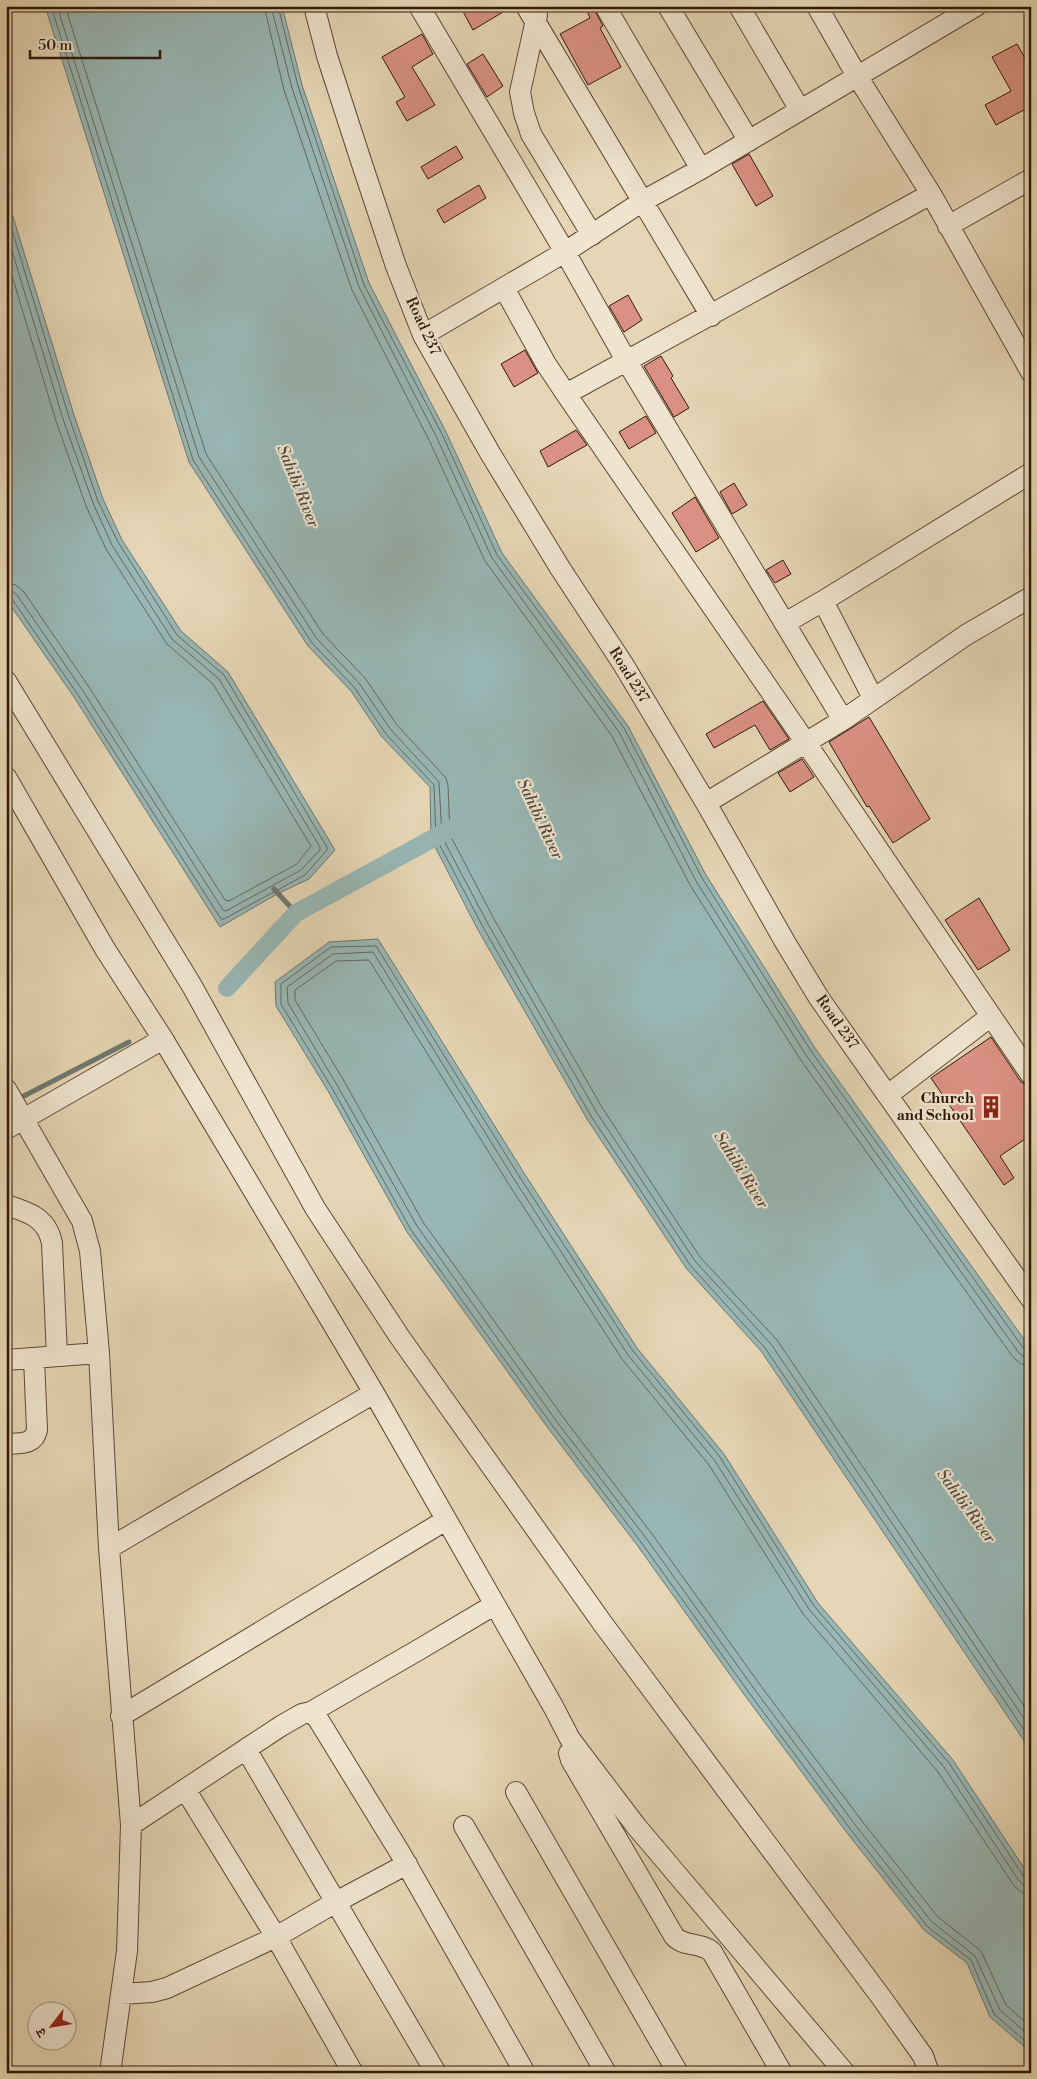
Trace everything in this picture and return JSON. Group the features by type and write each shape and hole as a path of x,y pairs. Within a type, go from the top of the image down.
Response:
{"street":[{"name":"Road 237","path":"314,6 327,56 396,266 424,335 490,453 560,568 623,664 819,998 1031,1299"},
{"path":"419,6 565,252 626,360 843,720"},
{"path":"605,6 701,169"},
{"path":"668,6 748,141"},
{"path":"739,6 800,110"},
{"path":"817,6 857,76 931,194 1031,372"},
{"path":"424,335 565,252 643,201 701,169 976,6"},
{"path":"533,11 520,92 524,113 532,134 592,235"},
{"path":"533,11 711,316"},
{"path":"948,226 1031,179"},
{"path":"566,394 931,194"},
{"path":"504,288 546,364 566,394 991,1016 1028,1065"},
{"path":"785,623 1031,473"},
{"path":"706,804 843,720 966,635 1031,597"},
{"path":"823,601 873,698"},
{"path":"6,680 192,986 315,1208 399,1336 609,1632 881,1997 923,2056 929,2073"},
{"path":"6,778 105,949 163,1038 374,1393 570,1739 636,1826 845,2073"},
{"path":"888,1095 991,1016"},
{"path":"6,1129 15,1104 163,1038"},
{"path":"15,1104 82,1221 88,1237 90,1251 99,1353 109,1548 131,1825 127,1951 110,2073"},
{"path":"6,1205 40,1220 50,1232 57,1356"},
{"path":"6,1360 99,1353"},
{"path":"6,1444 30,1442 36,1436 34,1358"},
{"path":"109,1548 374,1393"},
{"path":"122,1716 446,1520"},
{"path":"131,1825 302,1714 310,1712 494,1605"},
{"path":"310,1712 318,1719 407,1864 525,2073"},
{"path":"570,1739 568,1750 571,1760 674,1936 679,1940 704,1946 712,1952 782,2073"},
{"path":"246,1749 436,2073"},
{"path":"185,1789 276,1937 352,2073"},
{"path":"516,1792 678,2073"},
{"path":"464,1826 606,2073"},
{"path":"122,1994 167,1988 276,1937 407,1864"}],"water":[{"name":"Sahibi River","path":"45,6 282,6 302,85 369,283 446,432 502,553 628,726 706,875 815,1048 1031,1349 1031,1751 761,1351 686,1268 587,1119 478,930 431,839 430,787 382,737 351,691 308,646 189,462"},
{"path":"6,194 74,415 103,499 122,540 181,631 228,672 335,850 309,879 277,894 220,927 74,697 6,599"},
{"path":"378,939 524,1173 637,1348 724,1454 818,1603 953,1760 1031,1879 1031,2073 1027,2073 1027,2049 990,2017 967,1963 924,1930 847,1833 637,1545 548,1428 407,1232 328,1091 276,1006 275,982 329,942"}],"building":[{"path":"460,6 513,6 473,30"},
{"path":"594,9 603,26 600,28 621,67 588,85 560,34 590,18 588,13"},
{"path":"422,34 433,54 412,67 435,105 407,121 396,102 405,97 382,57"},
{"path":"1017,44 1031,69 1031,106 996,125 985,105 1011,91 992,57"},
{"path":"483,54 503,86 487,97 467,64"},
{"path":"456,146 463,158 428,179 421,167"},
{"path":"749,154 773,196 756,206 732,164"},
{"path":"479,185 486,198 444,223 437,210"},
{"path":"628,295 642,320 624,332 609,306"},
{"path":"525,350 538,373 514,387 501,364"},
{"path":"661,356 673,376 671,378 689,408 674,417 644,366"},
{"path":"646,416 656,433 629,449 619,432"},
{"path":"576,430 587,445 548,467 540,451"},
{"path":"734,483 747,505 732,514 720,492"},
{"path":"695,497 719,538 696,552 672,513"},
{"path":"783,560 791,574 775,583 766,570"},
{"path":"763,701 789,739 770,750 755,725 714,748 706,734"},
{"path":"869,717 930,819 893,843 869,806 867,807 829,742"},
{"path":"802,759 814,777 790,792 778,773"},
{"path":"979,898 1010,950 978,970 945,920"},
{"name":"Church and School","path":"991,1037 1021,1082 1031,1087 1031,1135 1000,1156 1014,1178 1004,1185 931,1078"}],"waterway":[{"path":"227,988 296,913 452,828"},
{"path":"274,889 296,913"},
{"path":"16,1100 129,1042"}],"place":[{"name":"Church and School","path":"991,1107"}]}
